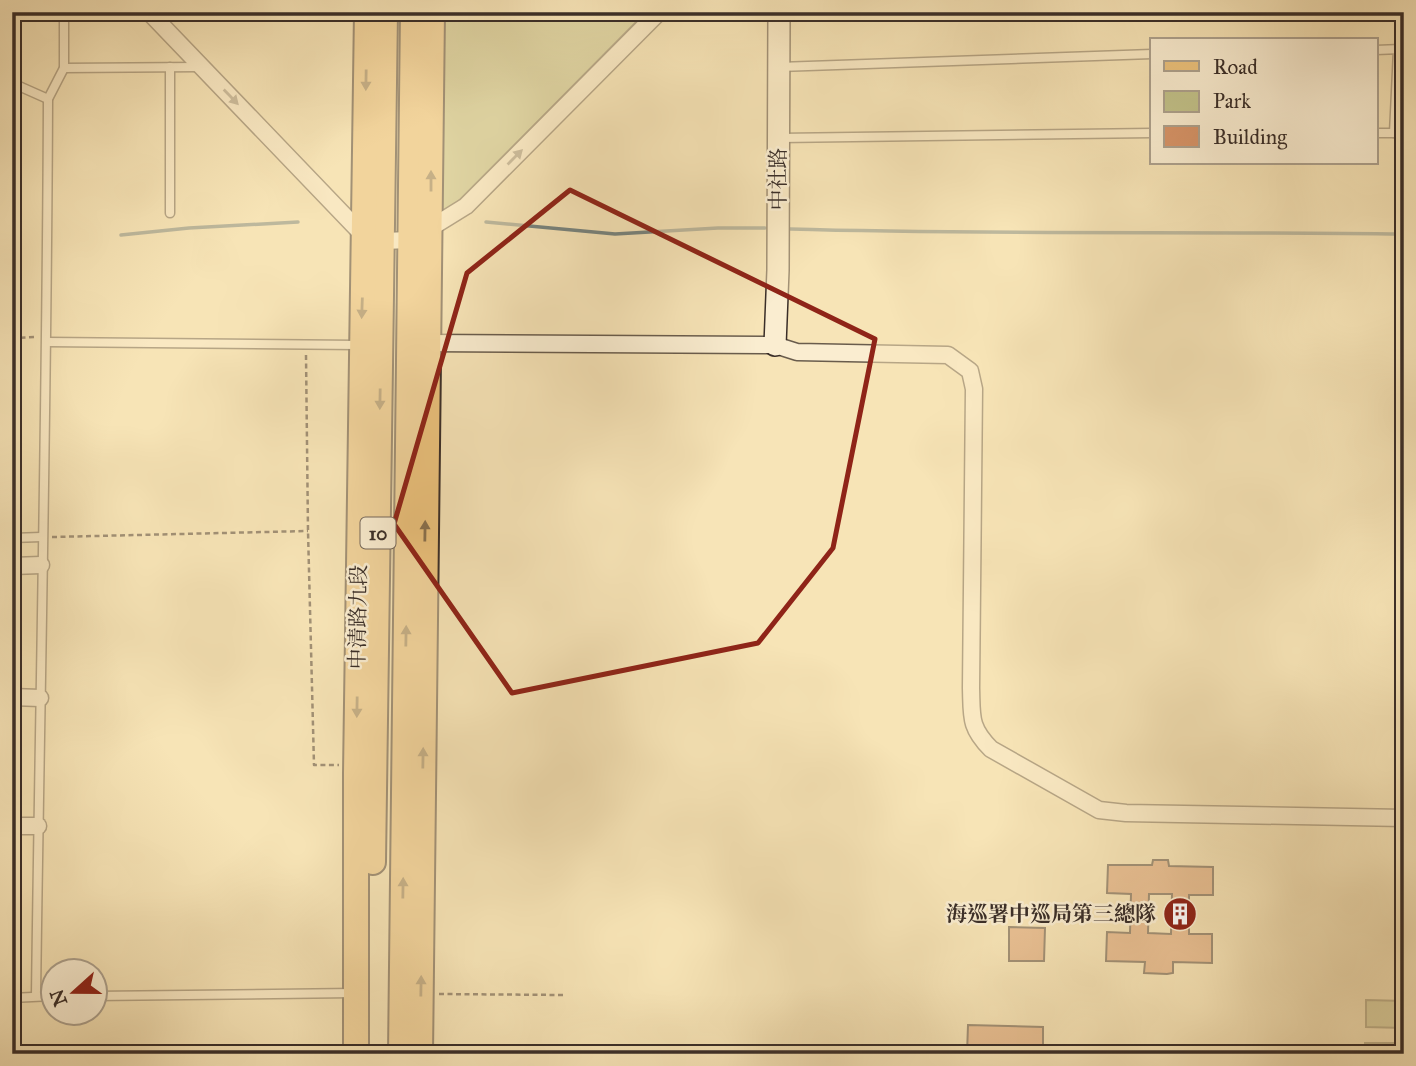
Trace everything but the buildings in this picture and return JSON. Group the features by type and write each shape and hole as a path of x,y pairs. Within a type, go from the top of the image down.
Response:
{"main road":[{"name":"中清路九段","path":"367,12 373,239 372,1054"},
{"name":"中清路九段","path":"356,1054 361,345 373,239 384,12"},
{"name":"10","path":"401,1054 421,234 413,12"},
{"path":"420,1054 427,343 421,234 432,12"}],"street":[{"path":"149,12 373,239 421,234 466,206 659,12"},
{"name":"中社路","path":"775,345 779,12"},
{"path":"427,343 775,345 797,352 947,355 970,370 974,389 972,718 977,735 991,748 1099,810 1126,813 1404,818"},
{"path":"12,566 41,565"},
{"path":"12,697 40,698"},
{"path":"12,825 38,827"}],"lane":[{"path":"12,998 36,996 41,537 47,339 48,99 64,68 64,12"},
{"path":"1378,50 1401,49 1394,133"},
{"path":"779,67 1150,54"},
{"path":"170,67 170,213"},
{"path":"64,68 202,67"},
{"path":"12,83 48,99"},
{"path":"1378,133 1404,132"},
{"path":"779,138 1150,133"},
{"path":"47,339 361,345"},
{"path":"12,538 41,537"},
{"path":"108,996 356,993"}],"path":[{"path":"12,338 47,339"},
{"path":"306,343 307,531 314,765 356,765"},
{"path":"41,537 307,531"},
{"path":"421,994 565,995"}],"highlighted area":[{"path":"570,190 875,339 833,548 758,643 512,693 394,524 467,273"}],"green space":[{"path":"439,12 646,12 438,222"},
{"path":"1366,1000 1404,1001 1404,1028 1366,1027"},
{"path":"1365,1043 1404,1043 1404,1054 1365,1054"}],"waterway":[{"path":"121,235 298,222"},
{"path":"486,222 615,234 765,228"},
{"path":"790,229 1404,234"}],"place":[{"name":"海巡署中巡局第三總隊","path":"1180,914"}]}
